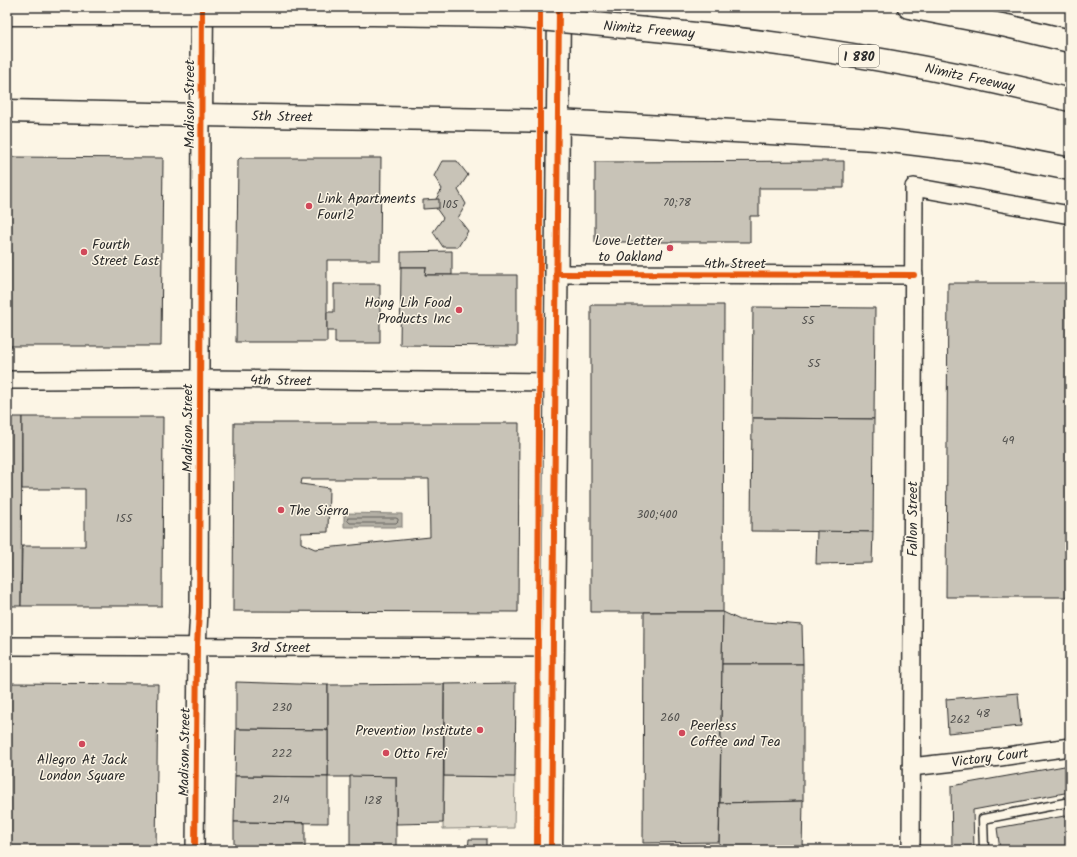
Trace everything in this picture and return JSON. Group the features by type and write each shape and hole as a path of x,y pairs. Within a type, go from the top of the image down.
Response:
{"main road":[{"name":"Madison Street","path":"201,115 202,7"},
{"path":"551,850 559,7"},
{"path":"909,7 1007,26 1070,41"},
{"name":"Nimitz Freeway","path":"7,14 373,14 508,16 742,39 875,58 960,74 1070,100"},
{"name":"5th Street","path":"7,111 558,122 875,139 982,152 1070,169"}],"street":[{"name":"Madison Street","path":"195,850 197,646 199,612 201,115"},
{"name":"Fallon Street","path":"911,850 914,188 1070,215"},
{"name":"4th Street","path":"556,274 914,275"},
{"name":"4th Street","path":"7,380 199,379 555,382"},
{"name":"3rd Street","path":"7,646 553,648"},
{"name":"Victory Court","path":"911,767 1070,747"}],"lane":[{"path":"984,850 983,819 1070,802"}],"shaded area":[{"path":"444,776 515,777 514,828 443,829"}],"water":[{"path":"344,513 402,514 402,527 344,527"}],"building":[{"name":"Fourth Street East","path":"7,157 163,158 161,346 7,346"},
{"name":"Link Apartments Four12","path":"240,158 381,158 380,260 327,260 327,342 236,342 238,160"},
{"path":"442,161 457,161 468,175 458,190 466,204 458,218 468,231 458,247 443,247 433,232 443,218 433,204 442,189 434,176"},
{"path":"844,161 844,188 759,188 759,216 750,216 750,242 595,242 595,162"},
{"path":"439,199 439,208 423,209 423,200"},
{"path":"452,251 452,275 425,275 426,267 401,267 401,252"},
{"name":"Hong Lih Food Products Inc","path":"401,267 426,267 425,275 517,275 517,346 400,345"},
{"path":"948,283 1070,283 1070,597 946,597"},
{"path":"334,284 380,284 380,343 335,343 335,331 327,331 327,312 334,312"},
{"path":"591,305 724,305 723,612 591,612"},
{"path":"753,307 875,308 874,419 752,418"},
{"path":"7,417 22,417 21,606 7,606"},
{"path":"22,417 163,417 162,606 21,606 22,546 85,546 85,489 22,489"},
{"path":"752,418 874,419 873,532 751,531"},
{"name":"The Sierra","path":"234,423 519,423 518,612 233,611","holes":["302,479 429,479 430,537 315,549 301,543 301,533 328,532 329,488 301,484"]},
{"path":"817,531 873,532 872,563 816,564"},
{"name":"Peerless Coffee and Tea","path":"644,612 723,612 719,842 643,843"},
{"path":"723,612 740,620 802,625 803,664 722,664"},
{"path":"722,664 803,664 803,801 720,803"},
{"path":"236,682 328,685 328,730 236,729"},
{"name":"Allegro At Jack London Square","path":"7,683 158,684 156,850 7,850"},
{"name":"Prevention Institute","path":"516,683 515,777 444,776 444,684"},
{"name":"Otto Frei","path":"444,684 443,823 396,824 396,777 328,777 328,685"},
{"path":"1018,693 1021,726 948,733 946,699"},
{"path":"236,729 328,730 328,777 235,776"},
{"path":"1070,765 1070,792 973,810 974,850 952,850 951,786"},
{"path":"235,776 328,777 328,823 234,822"},
{"path":"350,776 396,777 396,850 350,850"},
{"path":"803,801 802,850 719,850 720,803"},
{"path":"1070,815 1070,850 1000,850 997,828"},
{"path":"234,822 305,823 305,850 234,850"},
{"path":"469,839 486,839 486,850 468,850"}],"cycle path":[{"path":"195,850 197,646 199,612 202,7"},
{"path":"537,850 540,7"},
{"path":"551,850 559,7"},
{"path":"556,274 914,275"}],"place":[{"name":"Link Apartments Four12","path":"309,206"},
{"name":"Love Letter to Oakland","path":"670,248"},
{"name":"Fourth Street East","path":"84,252"},
{"name":"Hong Lih Food Products Inc","path":"459,310"},
{"name":"The Sierra","path":"281,510"},
{"name":"Prevention Institute","path":"480,730"},
{"name":"Peerless Coffee and Tea","path":"682,733"},
{"name":"Allegro At Jack London Square","path":"82,744"},
{"name":"Otto Frei","path":"386,753"}]}
